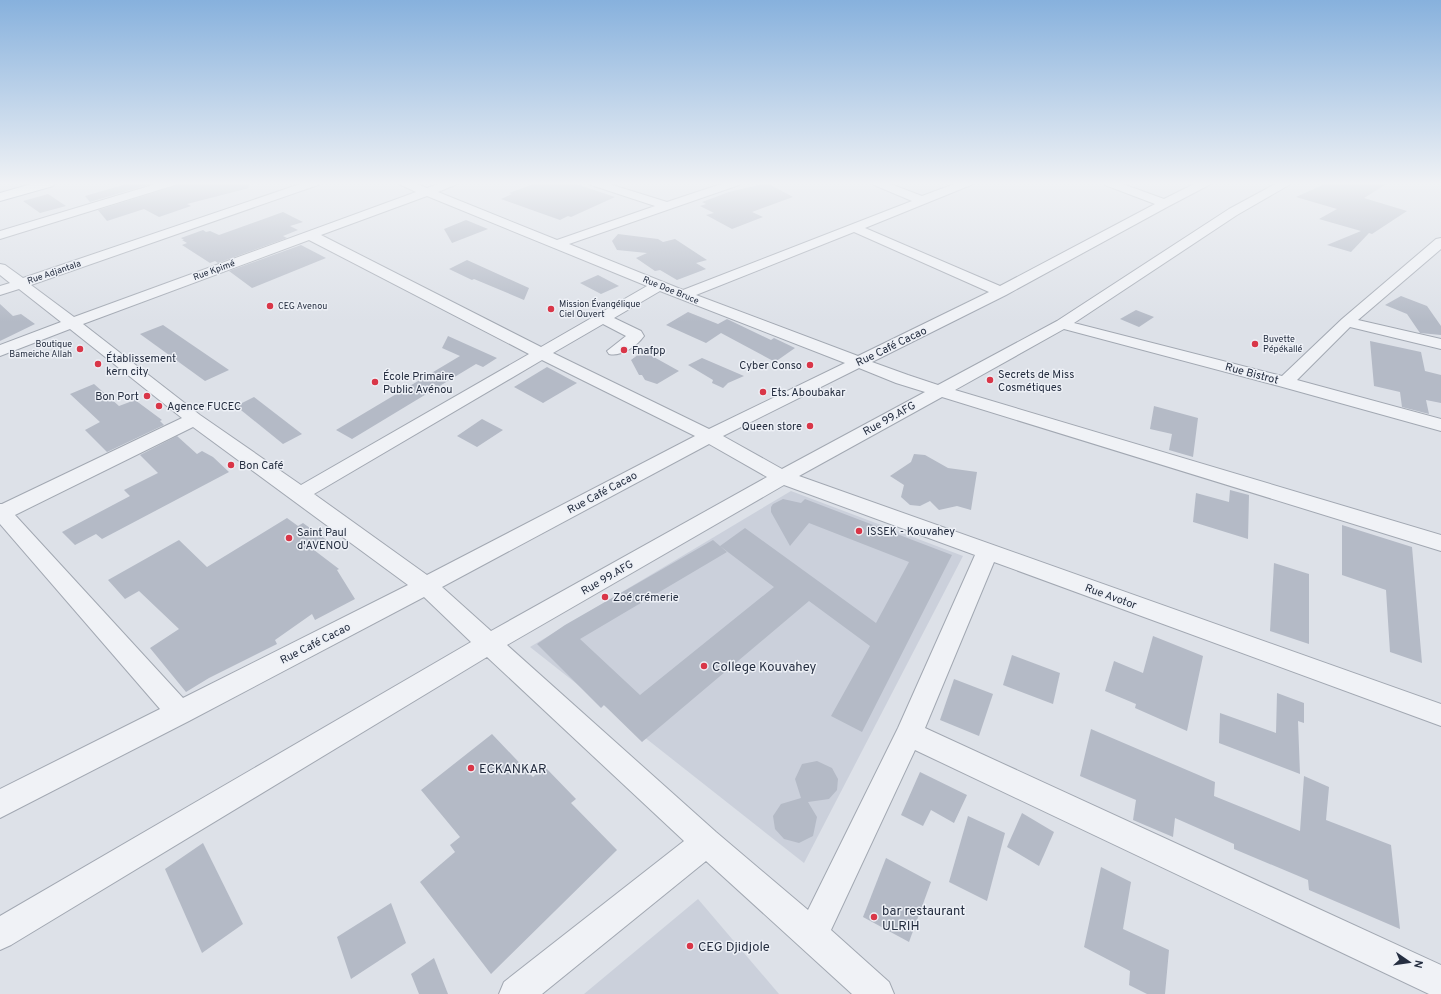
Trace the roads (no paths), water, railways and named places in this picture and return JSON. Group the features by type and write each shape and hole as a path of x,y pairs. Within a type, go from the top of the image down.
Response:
{"street":[{"path":"0,235 19,229"},
{"name":"Rue Adjantala","path":"0,291 175,229"},
{"name":"Rue Kpimé","path":"0,351 325,229"},
{"name":"Rue Doe Bruce","path":"520,229 858,362 939,391 1441,543"},
{"path":"557,244 599,229"},
{"path":"683,294 847,229"},
{"path":"858,229 1001,292"},
{"name":"Rue Café Cacao","path":"0,804 426,586 709,436 1001,292 1116,229"},
{"name":"Rue 99.AFG","path":"0,934 488,644 782,477 1062,324 1206,229"},
{"name":"Rue Avotor","path":"310,235 540,353 709,436 782,477 1441,715"},
{"path":"1285,382 1347,322 1438,248"},
{"path":"0,268 194,419 426,586 706,842 877,994"},
{"path":"300,494 540,353 660,285"},
{"path":"602,318 635,334 636,336 615,351"},
{"path":"1347,322 1441,344"},
{"name":"Rue Bistrot","path":"1062,324 1285,382 1441,425"},
{"path":"180,713 1,512 194,419"},
{"path":"812,935 909,734 987,552"},
{"path":"909,734 1441,982"},
{"path":"516,994 706,842"}],"place":[{"name":"CEG Avenou","path":"270,306"},
{"name":"Mission Évangélique Ciel Ouvert","path":"551,309"},
{"name":"Buvette Pépékallé","path":"1255,344"},
{"name":"Boutique Bameiche Allah","path":"80,349"},
{"name":"Fnafpp","path":"624,350"},
{"name":"Établissement kern city","path":"98,364"},
{"name":"Cyber Conso","path":"810,365"},
{"name":"Secrets de Miss Cosmétiques","path":"990,380"},
{"name":"École Primaire Public Avénou","path":"375,382"},
{"name":"Ets. Aboubakar","path":"763,392"},
{"name":"Bon Port","path":"147,396"},
{"name":"Agence FUCEC","path":"159,406"},
{"name":"Queen store","path":"810,426"},
{"name":"Bon Café","path":"231,465"},
{"name":"ISSEK - Kouvahey","path":"859,531"},
{"name":"Saint Paul d'AVENOU","path":"289,538"},
{"name":"Zoé crémerie","path":"605,597"},
{"name":"College Kouvahey","path":"704,666"},
{"name":"ECKANKAR","path":"471,768"},
{"name":"bar restaurant ULRIH","path":"874,917"},
{"name":"CEG Djidjole","path":"690,946"}]}
